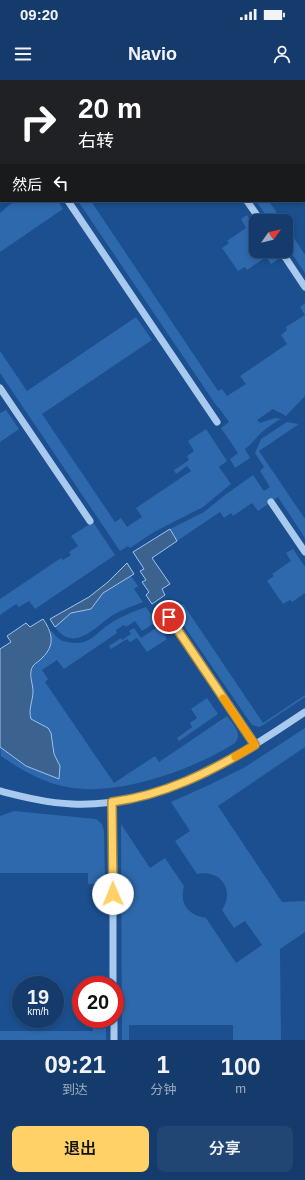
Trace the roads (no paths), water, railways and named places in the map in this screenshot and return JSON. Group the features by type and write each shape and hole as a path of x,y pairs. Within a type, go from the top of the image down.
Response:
{"street":[{"path":"69,202 217,422"},
{"path":"248,202 256,214"},
{"path":"286,258 305,287"},
{"path":"0,388 90,521"},
{"path":"271,502 305,552"},
{"path":"169,617 255,745"},
{"path":"0,791 35,800 72,804 112,802 134,799 174,787 230,760 305,712"},
{"path":"112,802 113,976"},
{"path":"114,1028 114,1040"}]}
